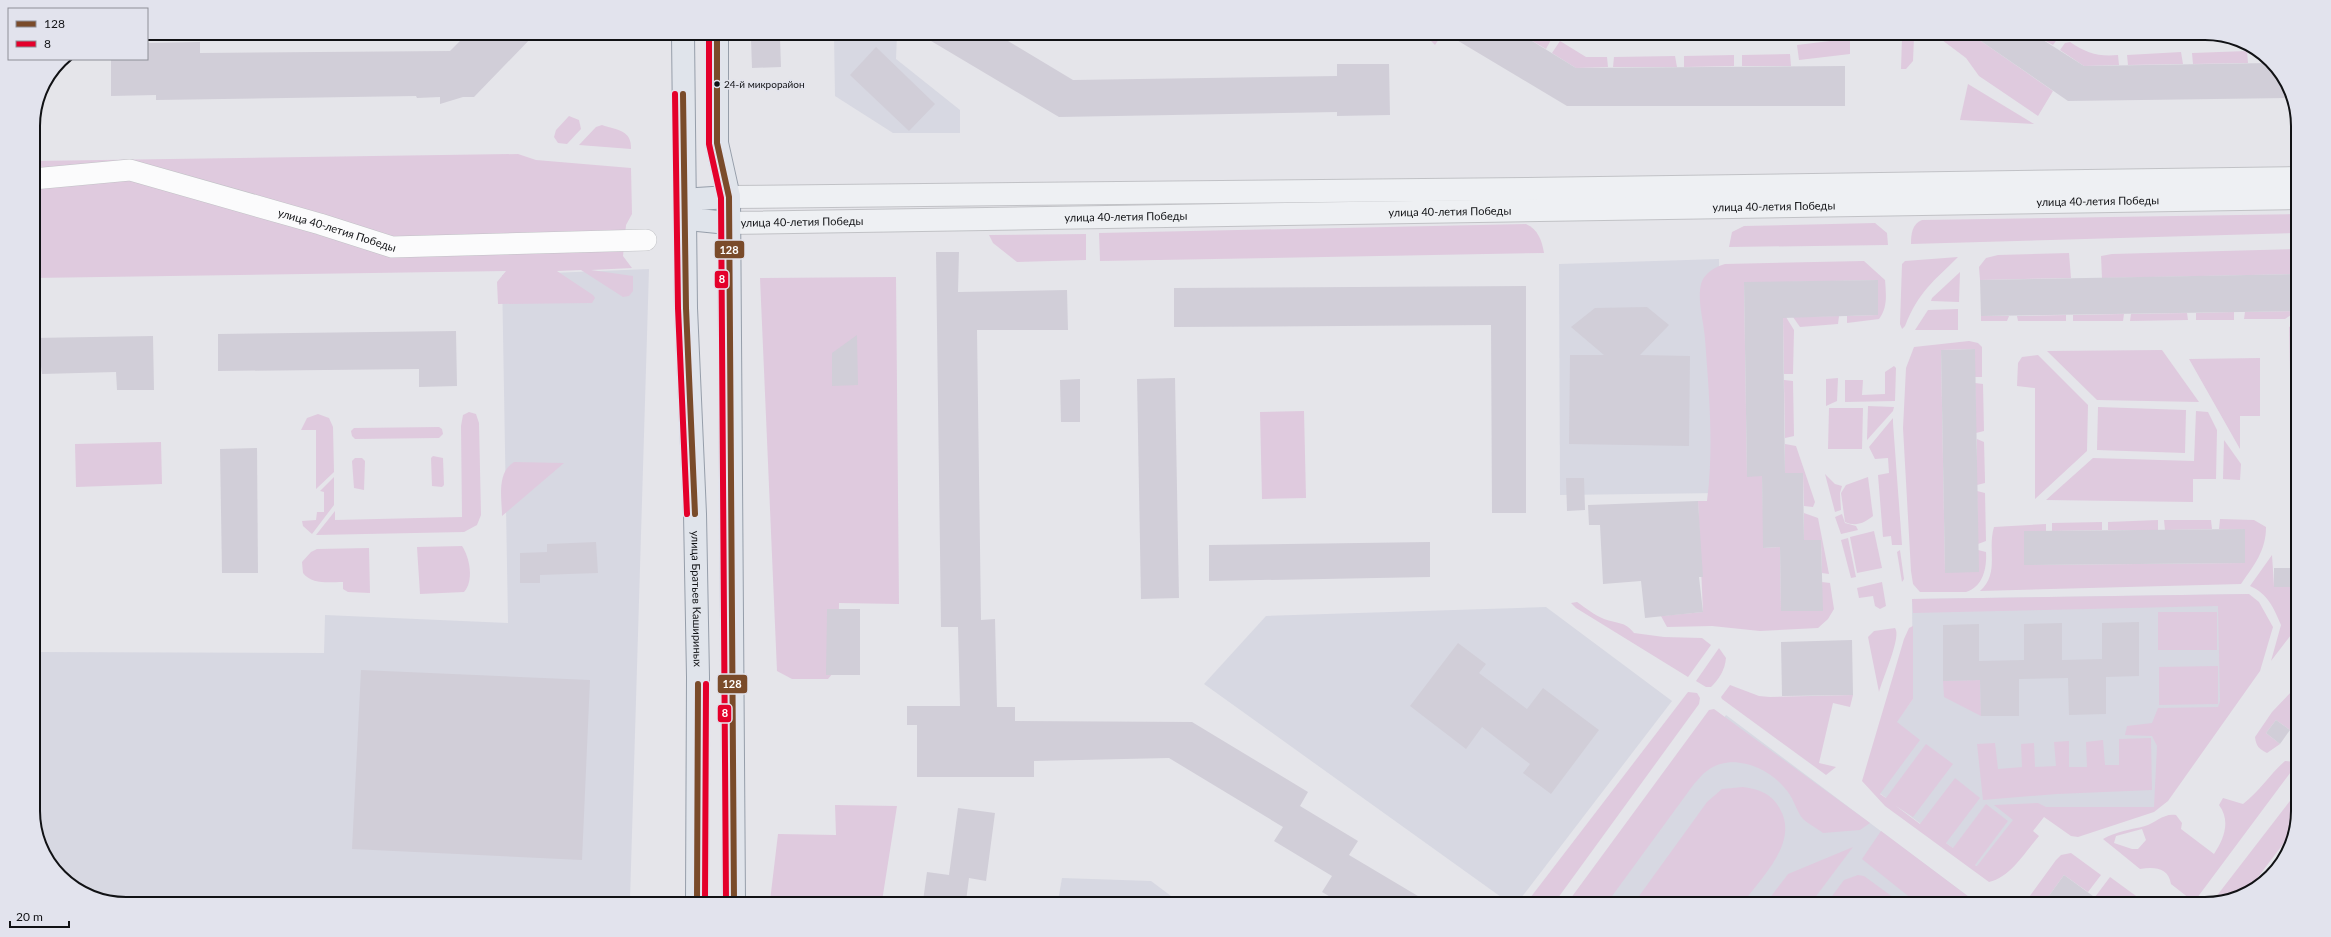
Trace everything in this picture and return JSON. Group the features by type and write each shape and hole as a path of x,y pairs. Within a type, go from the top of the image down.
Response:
{"main road":[{"name":"улица Братьев Кашириных","path":"683,40 686,308 694,459 696,537 697,897"},
{"path":"717,40 716,143 729,197 734,897"},
{"name":"улица 40-летия Победы","path":"728,223 698,220 686,210 697,199 729,197"}],"street":[{"name":"улица 40-летия Победы","path":"40,178 130,170 320,224 392,247 646,240"},
{"name":"улица 40-летия Победы","path":"728,223 1415,212 1923,194 2291,178"},
{"name":"улица 40-летия Победы","path":"729,197 1415,191 1895,195"},
{"path":"1415,191 1415,212"},
{"name":"улица 40-летия Победы","path":"1923,194 2291,198"}],"shaded area":[{"path":"834,40 897,40 896,59 960,110 960,133 893,133 835,96"},
{"path":"1430,40 1438,40 1435,45"},
{"path":"1531,40 1551,40 1546,49"},
{"path":"1850,40 1850,54 1799,60 1797,45"},
{"path":"1902,40 1914,40 1913,61 1906,69 1901,69"},
{"path":"1942,40 1979,40 2053,91 2038,116 1979,76 1966,58"},
{"path":"2044,40 2057,40 2053,45"},
{"path":"1560,41 1586,57 1607,57 1608,67 1576,68 1552,53"},
{"path":"2070,42 2082,49 2099,55 2118,55 2119,65 2084,66 2060,50 2065,43"},
{"path":"2247,51 2248,63 2193,64 2192,53"},
{"path":"2181,52 2183,64 2128,65 2127,55"},
{"path":"1790,54 1791,66 1742,66 1742,55"},
{"path":"1734,55 1734,66 1684,67 1684,56"},
{"path":"1675,56 1677,67 1613,67 1614,57"},
{"path":"1968,84 2034,124 1960,120"},
{"path":"569,116 579,120 581,129 567,144 558,143 554,137 556,130"},
{"path":"602,125 626,134 631,143 631,149 579,145 596,127"},
{"path":"518,154 536,160 631,168 632,214 626,225 623,256 632,268 591,270 633,276 633,291 629,296 623,297 581,270 557,271 593,295 595,298 592,303 498,304 497,282 506,271 40,278 40,161"},
{"path":"2291,214 2291,233 1911,244 1914,227 1922,220"},
{"path":"1875,223 1887,233 1888,245 1729,247 1732,232 1744,226"},
{"path":"1526,224 1534,229 1539,236 1544,253 1100,261 1099,233"},
{"path":"1086,234 1086,260 1017,262 993,243 989,235"},
{"path":"2291,249 2291,274 2102,278 2101,256 2112,254"},
{"path":"2069,253 2071,278 1980,280 1979,267 1986,258 1998,255"},
{"path":"1958,257 1921,295 1902,329 1900,324 1902,264 1905,261"},
{"path":"1719,259 1721,493 1560,495 1559,264"},
{"path":"1864,261 1885,280 1885,305 1879,319 1847,323 1847,316 1878,315 1878,280 1744,283 1747,476 1762,476 1764,548 1780,547 1781,611 1822,611 1822,582 1830,583 1834,609 1828,619 1818,628 1760,631 1712,626 1667,627 1661,616 1703,612 1698,501 1707,501 1710,440 1707,359 1700,297 1702,280 1710,271 1725,264"},
{"path":"649,269 630,897 126,897 104,894 83,886 65,872 51,854 42,828 40,817 40,652 324,653 325,615 508,623 502,275"},
{"path":"1960,272 1959,302 1931,301 1932,298"},
{"path":"896,277 899,604 839,603 838,667 828,679 792,679 777,671 760,278"},
{"path":"1958,309 1958,330 1915,330 1928,310"},
{"path":"2291,311 2291,315 2285,319 2244,319 2245,312"},
{"path":"2234,312 2234,320 2196,320 2196,313"},
{"path":"2187,313 2188,320 2130,321 2131,314"},
{"path":"2124,314 2123,321 2073,321 2073,315"},
{"path":"2066,315 2066,321 2018,321 2017,316"},
{"path":"1839,316 1838,324 1800,327 1793,317"},
{"path":"1981,316 2009,316 2007,321 1981,321"},
{"path":"1783,317 1786,317 1794,330 1793,374 1784,374"},
{"path":"2291,326 2290,370 2289,327"},
{"path":"1969,341 1978,343 1982,347 1982,377 1975,377 1975,349 1941,350 1945,572 1978,572 1978,550 1986,552 1985,570 1980,581 1972,590 1966,592 1920,592 1913,584 1911,571 1903,428 1906,368 1914,347"},
{"path":"2162,350 2199,402 2097,400 2047,351"},
{"path":"2038,355 2088,405 2087,451 2035,499 2035,388 2017,386 2018,363 2022,357"},
{"path":"2260,358 2260,416 2240,416 2240,449 2189,359"},
{"path":"1894,366 1896,368 1895,401 1845,402 1845,380 1863,380 1862,395 1885,394 1885,372"},
{"path":"1838,378 1837,401 1826,406 1826,379"},
{"path":"2290,378 2291,378 2291,425"},
{"path":"1784,380 1793,381 1794,436 1785,438"},
{"path":"1975,383 1983,384 1984,431 1976,433"},
{"path":"1868,406 1894,407 1893,411 1867,440"},
{"path":"2098,407 2186,410 2185,453 2097,450"},
{"path":"1829,408 1863,408 1862,449 1828,449"},
{"path":"1304,411 1306,498 1262,499 1260,412"},
{"path":"2196,411 2208,412 2217,430 2216,479 2193,479 2193,502 2046,500 2093,458 2194,461"},
{"path":"469,412 476,414 479,423 481,515 477,525 464,532 316,535 335,511 335,520 462,517 461,426 463,415"},
{"path":"318,414 329,418 333,427 334,472 316,489 316,430 301,430 307,418"},
{"path":"1893,418 1902,545 1892,545 1891,536 1883,537 1878,475 1889,473 1888,458 1875,459 1869,447"},
{"path":"439,427 442,429 443,434 439,438 355,439 352,436 351,431 354,428"},
{"path":"1977,439 1984,442 1985,483 1977,485"},
{"path":"2224,440 2241,464 2240,480 2223,479"},
{"path":"161,442 162,484 76,487 75,444"},
{"path":"1785,444 1796,446 1815,502 1813,507 1804,506 1803,473 1785,473"},
{"path":"433,456 443,458 444,485 442,487 432,486 431,458"},
{"path":"355,458 362,458 365,461 364,490 354,488 352,461"},
{"path":"514,462 564,463 502,516 502,479 508,467"},
{"path":"1825,474 1835,484 1842,486 1840,493 1841,510 1835,512"},
{"path":"334,477 334,505 312,534 303,526 302,521 316,520 317,512 324,512 324,492 320,491"},
{"path":"1868,477 1873,516 1860,524 1845,522 1841,493 1846,485"},
{"path":"1977,491 1985,493 1986,541 1978,544"},
{"path":"1804,513 1818,518 1829,574 1822,573 1821,540 1804,540"},
{"path":"1842,514 1845,523 1856,526 1858,530 1841,534 1835,517"},
{"path":"2220,519 2254,520 2266,527 2262,551 2241,584 1980,591 1990,577 1992,561 1992,536 1994,527 2046,524 2046,531 2024,531 2024,565 2245,563 2245,529 2219,529"},
{"path":"2158,520 2158,530 2108,530 2108,522"},
{"path":"2164,520 2211,520 2212,529 2165,530"},
{"path":"2102,522 2102,530 2052,531 2052,523"},
{"path":"1874,531 1882,568 1857,573 1850,537"},
{"path":"1848,538 1856,577 1851,578 1841,540"},
{"path":"462,546 470,569 469,582 464,592 420,594 417,547"},
{"path":"369,548 370,593 348,592 343,589 343,582 316,581 307,577 303,573 302,562 311,552 317,549"},
{"path":"1900,550 1904,579 1902,582 1897,552"},
{"path":"2272,555 2274,586 2291,587 2291,635 2271,661 2281,625 2273,607 2261,593 2250,586"},
{"path":"1882,582 1886,606 1880,609 1875,606 1873,596 1859,598 1857,588"},
{"path":"2249,594 2243,678 2154,807 2046,807 1990,876 1869,785 1872,755 1913,699 1912,599"},
{"path":"2249,594 2259,602 2273,627 2260,671 2168,801 2154,812 2078,837 2071,836 2044,817 2033,831 2039,836 2023,856 2004,875 1989,882 1885,806 1862,781 1904,639 1909,628 1913,626 1913,699 1897,722 1920,740 1880,794 1886,798 1926,744 1953,764 1913,817 1896,806 1920,824 1955,778 1980,798 1946,843 1953,848 1986,804 2008,821 1975,865 1977,866 2013,820 1994,805 2038,803 2046,807 2154,807 2157,746 2152,736 2125,735 2127,726 2152,723 2158,708 2218,707 2220,701 2218,606 1913,613 1912,599"},
{"path":"1577,602 1600,617 1627,626 1634,633 1664,637 1702,638 1711,645 1688,677 1576,608 1571,603"},
{"path":"1546,607 1672,701 1522,897 1501,897 1204,684 1266,616"},
{"path":"2158,612 2217,612 2217,650 2158,650"},
{"path":"1895,628 1896,640 1894,649 1879,692 1868,637 1874,631"},
{"path":"1719,648 1726,658 1724,666 1721,674 1714,684 1711,687 1706,687 1696,681"},
{"path":"2218,666 2218,704 2159,705 2159,667"},
{"path":"1980,680 1981,716 1944,697 1943,681"},
{"path":"1730,685 1759,696 1770,697 1853,695 1850,707 1833,703 1819,763 1836,767 1826,775 1722,699 1721,697"},
{"path":"1688,692 1697,693 1700,698 1699,704 1559,897 1531,897"},
{"path":"2291,692 2291,729 2290,730 2276,720 2266,733 2280,744 2267,753 2258,747 2255,737 2272,712"},
{"path":"1714,709 1870,823 1860,830 1823,833 1803,819 1788,792 1772,776 1751,765 1728,763 1717,765 1705,772 1694,784 1611,897 1572,897 1709,710"},
{"path":"1726,715 1969,897 1590,897"},
{"path":"2151,738 2152,790 2057,794 1983,800 1977,744 1995,743 1998,769 2022,767 2021,744 2034,743 2035,767 2056,766 2054,742 2069,741 2069,767 2087,767 2086,742 2103,740 2105,765 2119,765 2119,739"},
{"path":"2285,761 2291,762 2291,772 2198,897 2188,897 2171,884 2167,874 2160,869 2140,869 2103,839 2118,832 2149,825 2167,815 2176,815 2182,823 2181,829 2214,854 2221,842 2225,830 2225,817 2219,805 2223,798 2243,804","holes":["2142,829 2146,840 2138,849 2132,849 2114,843 2116,836"]},
{"path":"1743,787 1755,789 1769,796 1780,809 1785,821 1785,834 1782,846 1768,871 1748,897 1638,897 1707,802 1722,789"},
{"path":"2291,800 2290,822 2285,842 2255,881 2233,892 2217,896"},
{"path":"835,805 897,806 883,897 770,897 778,834 836,835"},
{"path":"1881,831 1969,897 1910,897 1862,859"},
{"path":"1853,847 1816,897 1771,897 1788,874"},
{"path":"2071,853 2101,875 2088,892 2064,875 2048,897 2029,897 2056,860 2061,855"},
{"path":"1858,875 1864,876 1893,897 1831,897 1844,880"},
{"path":"2110,877 2137,897 2095,897"},
{"path":"1062,878 1151,881 1172,897 1059,897"}],"building":[{"path":"461,40 529,40 474,97 463,97 440,104 440,97 417,98 416,96 156,100 156,95 111,96 111,60 148,60 148,43 200,42 200,53 450,51"},
{"path":"751,40 780,40 781,67 752,68"},
{"path":"929,40 1006,40 1073,80 1337,76 1337,64 1389,64 1390,115 1337,116 1337,112 1059,117"},
{"path":"1457,40 1530,40 1576,68 1845,66 1845,106 1567,106"},
{"path":"1979,40 2043,40 2084,66 2264,63 2280,83 2286,98 2068,101"},
{"path":"876,47 935,104 909,131 850,75"},
{"path":"936,252 959,252 958,292 1067,290 1068,330 977,330 981,620 995,619 997,707 1015,707 1015,721 1192,722 1308,792 1300,806 1358,841 1349,855 1420,897 1330,897 1322,892 1332,876 1274,841 1283,827 1169,758 1034,761 1034,777 917,777 917,725 907,725 907,706 960,706 958,627 941,627"},
{"path":"2291,274 2291,311 1981,316 1980,280"},
{"path":"1878,280 1878,315 1783,318 1785,473 1803,473 1804,540 1821,540 1823,611 1781,611 1780,547 1763,548 1762,476 1747,477 1744,282"},
{"path":"1526,286 1526,513 1492,513 1491,325 1174,327 1174,288"},
{"path":"1647,307 1669,325 1640,355 1690,356 1689,446 1569,444 1570,355 1604,355 1571,327 1595,308"},
{"path":"456,331 457,386 419,387 419,369 218,371 218,334"},
{"path":"857,335 858,385 832,386 832,353"},
{"path":"153,336 154,390 117,390 116,372 42,374 40,366 40,338"},
{"path":"1975,349 1979,572 1945,573 1941,350"},
{"path":"1175,378 1179,598 1141,599 1137,379"},
{"path":"1080,379 1080,422 1061,422 1060,380"},
{"path":"257,448 258,573 222,573 220,449"},
{"path":"1566,478 1584,478 1585,510 1567,511"},
{"path":"1698,501 1703,577 1699,577 1703,612 1645,618 1641,581 1603,584 1600,525 1589,525 1588,505"},
{"path":"2245,529 2245,563 2024,565 2024,531"},
{"path":"596,542 598,573 540,575 540,583 520,583 520,553 547,552 547,544"},
{"path":"1430,542 1430,577 1209,581 1209,545"},
{"path":"2274,568 2291,568 2291,587 2274,587"},
{"path":"827,609 860,609 860,675 826,675"},
{"path":"2139,622 2139,676 2106,677 2106,714 2069,715 2068,678 2019,679 2019,716 1981,716 1980,680 1943,681 1943,625 1979,624 1979,661 2024,660 2024,624 2062,623 2062,660 2102,659 2102,623"},
{"path":"1852,640 1853,695 1782,696 1781,642"},
{"path":"1458,643 1486,664 1479,673 1527,709 1543,688 1599,730 1551,794 1523,773 1530,764 1482,727 1466,749 1410,706"},
{"path":"361,670 590,680 582,860 352,849"},
{"path":"2276,720 2290,730 2280,744 2266,733"},
{"path":"958,808 995,813 986,881 969,878 967,897 924,897 927,872 949,875"},
{"path":"2064,875 2094,897 2048,897"}],"transit line":[{"name":"8","path":"709,40 709,144 721,198 726,897"},
{"name":"128","path":"717,40 717,143 729,197 734,897"},
{"name":"8","path":"675,94 678,308 687,514"},
{"name":"128","path":"683,94 686,308 695,514"},
{"name":"128","path":"697,897 698,684"},
{"name":"8","path":"705,897 706,684"}],"place":[{"name":"24-й микрорайон","path":"717,84"}]}
